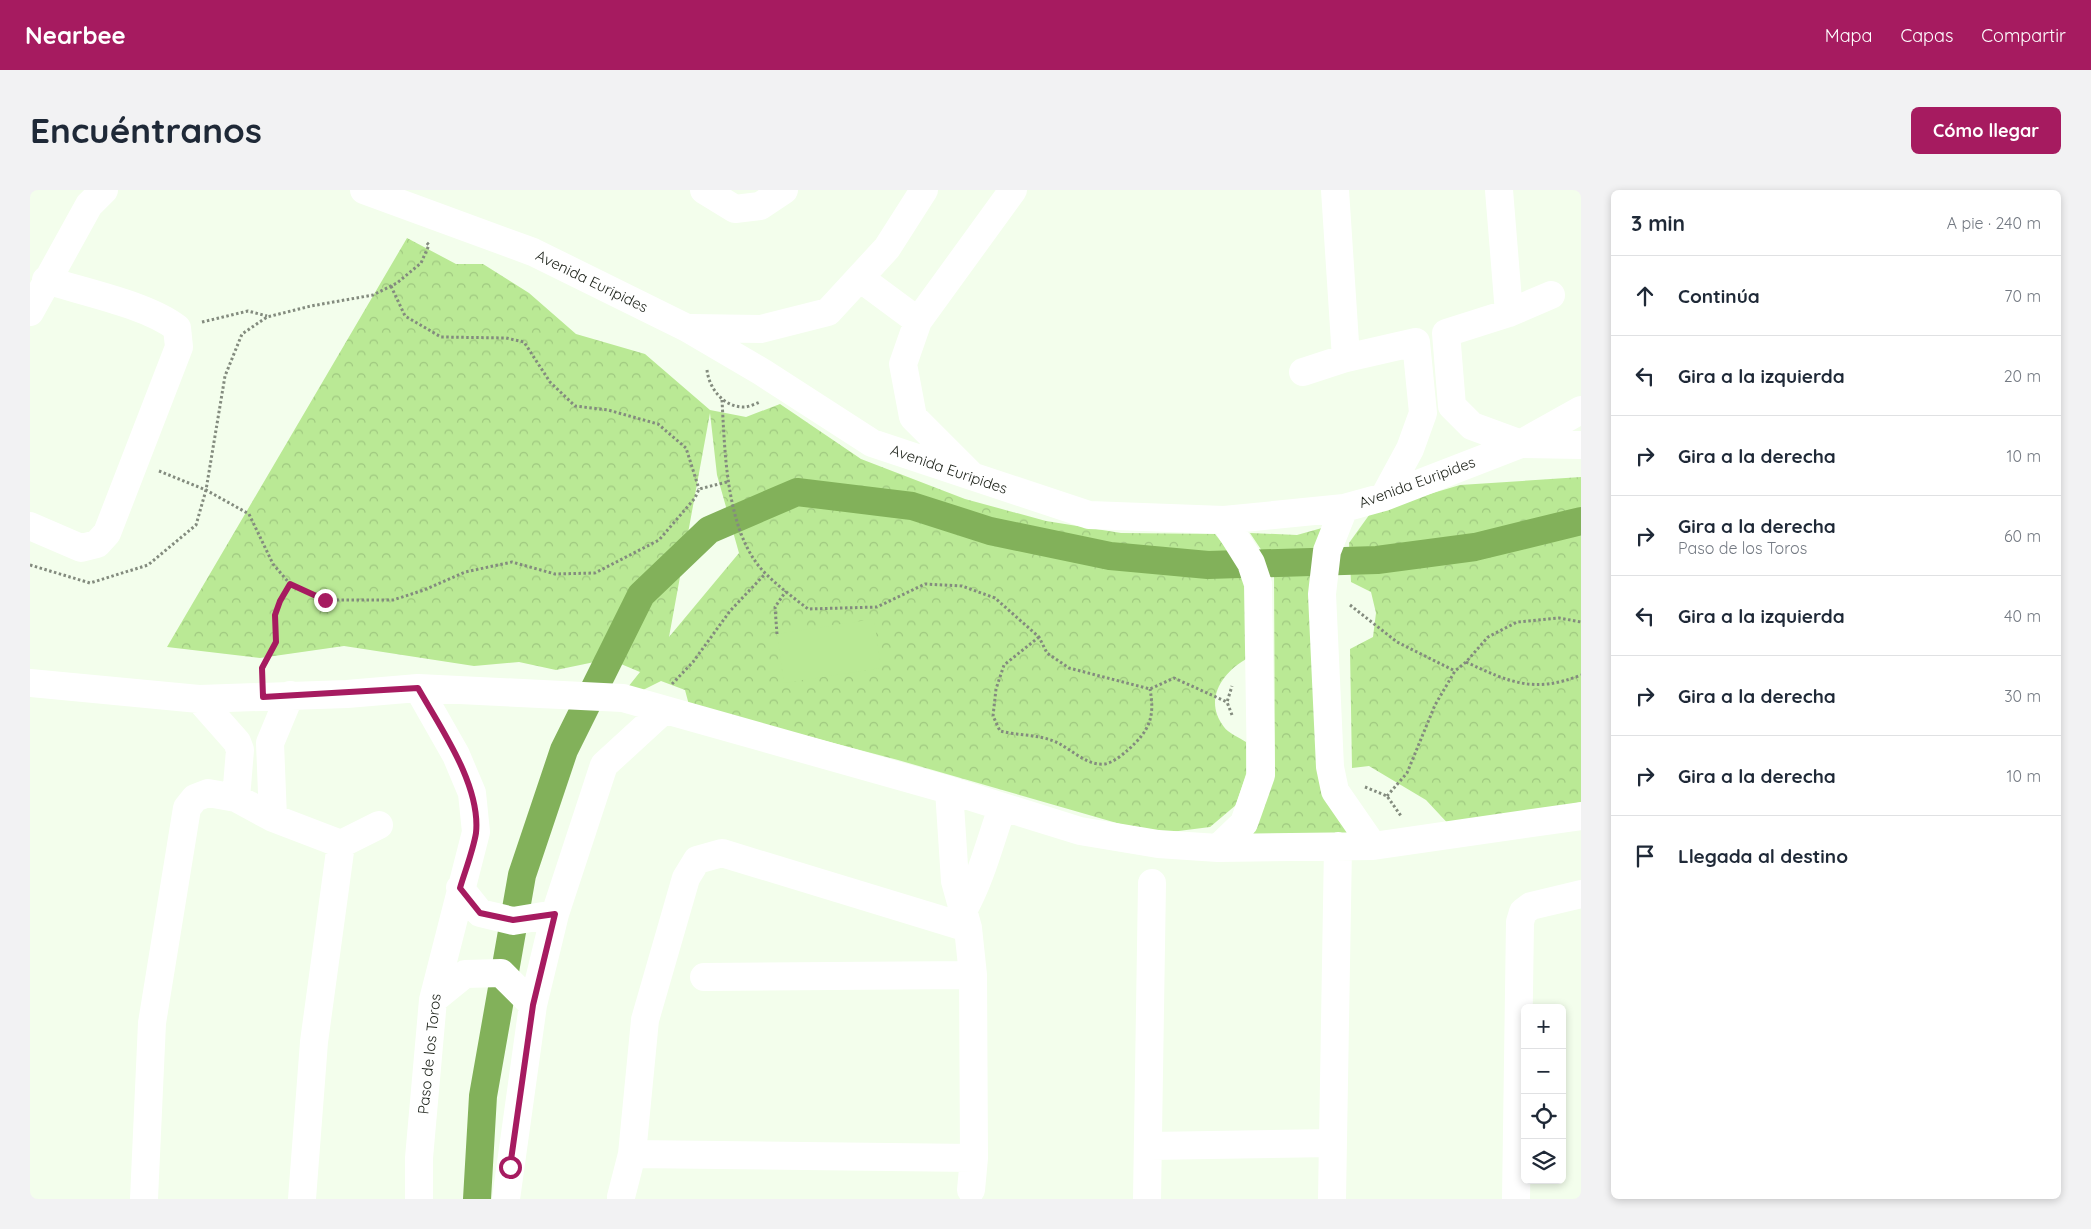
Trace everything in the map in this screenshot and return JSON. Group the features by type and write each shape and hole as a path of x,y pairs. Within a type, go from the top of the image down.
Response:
{"street":[{"path":"30,312 89,204 104,190"},
{"name":"Avenida Euripides","path":"365,190 409,197 533,252 687,328 762,372 872,443 974,479 1089,515 1224,520 1344,508 1384,496 1521,444 1581,444"},
{"path":"704,190 735,209 760,206 784,190"},
{"path":"687,328 761,329 828,312 887,248 924,190"},
{"path":"974,479 912,417 903,364 918,321 1013,190"},
{"path":"1335,190 1346,358"},
{"path":"1500,190 1509,313"},
{"path":"860,278 918,321"},
{"path":"34,527 80,548 97,544 107,534 179,347 177,328 168,320 120,302 46,280"},
{"path":"1551,295 1509,313 1446,333 1452,406 1472,426 1521,444 1581,410"},
{"path":"1303,372 1346,358 1416,342 1423,412 1410,449 1384,496"},
{"path":"1423,412 1452,406"},
{"path":"1344,508 1327,551 1322,592 1330,767 1335,791 1373,846"},
{"path":"1218,848 1244,823 1261,775 1254,574 1224,520"},
{"path":"30,683 199,699 418,688 623,698 949,790 1080,831 1158,844 1218,848 1373,846 1581,816"},
{"name":"Paso de los Toros","path":"418,688 456,755 472,793 476,832 460,888 433,1000 419,1158 419,1199"},
{"path":"273,818 270,743 290,695"},
{"path":"199,699 237,742 240,750 236,798"},
{"path":"506,1199 533,1005 555,914 604,765 658,708"},
{"path":"949,790 955,881 966,918 973,976 974,1158 972,1190"},
{"path":"144,1199 152,1024 187,808 195,798 208,793 236,798 273,818 342,844 379,825"},
{"path":"966,918 984,857 1002,808"},
{"path":"302,1199 314,1042 342,844"},
{"path":"1332,1199 1338,846"},
{"path":"621,1197 632,1154 645,1020 686,878 697,860 722,853 966,918"},
{"path":"1147,1199 1150,1146 1152,883"},
{"path":"460,888 480,913 513,920 555,914"},
{"path":"1516,1199 1520,922 1523,912 1530,906 1581,894"},
{"path":"433,1000 465,974 501,973 533,1005"},
{"path":"704,977 973,976"},
{"path":"1150,1146 1333,1143"},
{"path":"632,1154 974,1158"}],"path":[{"path":"30,565 90,583 148,565 196,525 206,490 225,376 242,334 267,316 373,295 391,286 421,263 429,245 423,239"},
{"path":"135,462 206,490 249,514 273,564 290,584 325,600 392,600 424,590 465,572 512,562 555,574 595,573 659,540 695,498 699,489 686,448 658,424 608,410 575,406 550,382 524,342 506,338 441,338 405,316 391,286"},
{"path":"177,328 248,311 267,316"},
{"path":"722,400 727,482 746,547 765,574 808,609 877,607 925,584 962,586 995,598 1038,637 1047,653 1069,668 1150,689 1174,678 1227,702"},
{"path":"699,489 727,482"},
{"path":"658,708 730,611 765,574"},
{"path":"263,697 262,668 276,642 275,615 280,601 290,584"},
{"path":"777,634 775,607 786,591"},
{"path":"1387,796 1407,772 1435,705 1455,671 1466,662 1488,637 1517,622 1559,618 1581,622"},
{"path":"1371,622 1397,642 1455,671"},
{"path":"1038,637 1004,665 996,689 993,716 1000,731 1018,736 1034,736 1059,743 1080,758 1105,764 1119,758 1141,738 1150,723 1152,714 1153,706 1150,689"},
{"path":"1466,662 1496,676 1525,685 1561,683 1581,675"},
{"path":"1335,791 1352,785 1372,788 1387,796 1403,820 1402,843"}],"green space":[{"path":"407,238 456,264 483,264 529,293 576,334 645,354 710,410 746,417 780,404 861,459 965,499 1046,521 1121,533 1215,534 1246,573 1248,658 1230,671 1223,679 1218,688 1215,707 1218,717 1226,729 1246,742 1246,774 1236,805 1210,827 1155,834 898,760 689,705 685,690 661,681 641,691 628,687 640,672 609,659 556,670 519,662 474,666 344,646 260,658 167,647","holes":["710,413 717,475 739,553 669,637"]},
{"path":"1581,477 1581,802 1454,830 1426,800 1369,766 1352,768 1350,649 1373,637 1376,613 1371,592 1351,582 1349,543 1372,511 1460,485"},
{"path":"1329,526 1320,605 1352,833 1252,836 1275,775 1274,569 1250,533 1297,535"},
{"path":"874,619 881,668 784,683 777,634"}],"waterway":[{"path":"477,1199 483,1096 522,875 564,750 641,595 709,530 797,492 912,506 990,531 1110,556 1208,565 1377,560 1475,547 1581,521"}],"route":[{"path":"325,600 290,584 280,601 275,615 276,642 262,668 263,697 347,694 418,688 456,755 472,793 476,832 460,888 480,913 513,920 555,914 533,1005 510,1167"}]}
